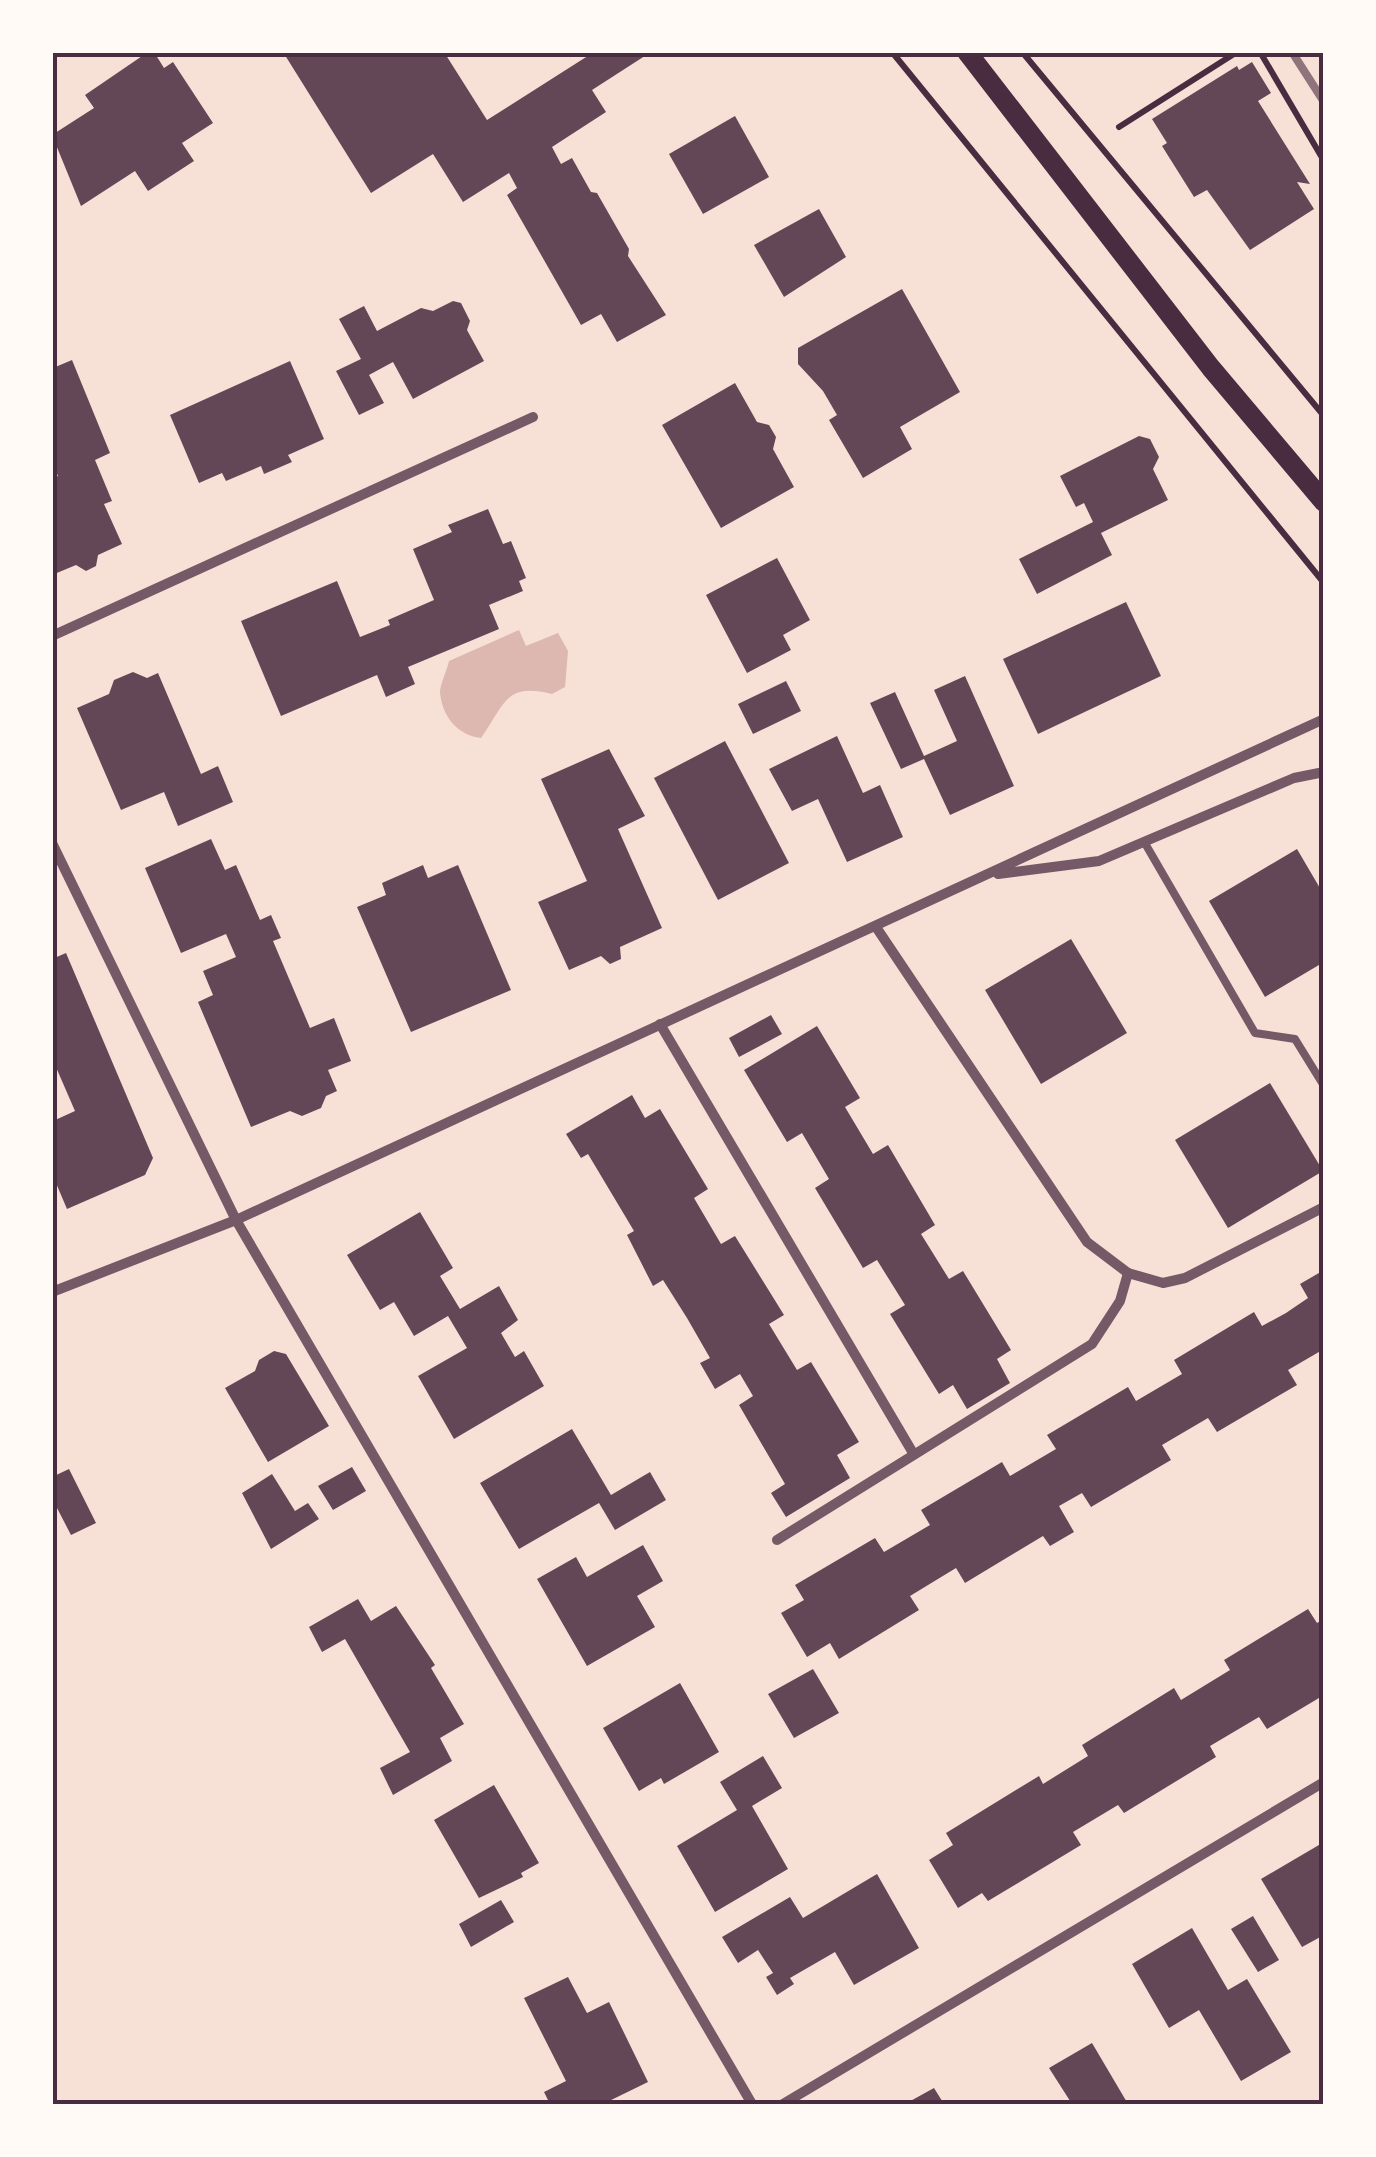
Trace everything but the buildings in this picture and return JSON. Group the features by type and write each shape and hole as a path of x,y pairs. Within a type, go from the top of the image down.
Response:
{"main road":[{"path":"966,52 1211,368 1324,502"}],"street":[{"path":"52,636 533,417"},
{"path":"52,1292 236,1220 1324,719"},
{"path":"987,876 1099,862 1294,778 1324,772"},
{"path":"52,843 236,1220 752,2104"},
{"path":"876,926 1086,1242 1128,1273 1162,1283 1186,1278 1324,1207"},
{"path":"660,1024 913,1453"},
{"path":"777,1540 1092,1344 1120,1301 1128,1273"},
{"path":"783,2104 1324,1782"}],"lane":[{"path":"1146,845 1255,1034 1294,1039 1324,1086"}],"path":[{"path":"892,52 1324,583"},
{"path":"1022,52 1324,416"},
{"path":"1260,52 1324,161"},
{"path":"1119,127 1234,53"}],"shaded area":[{"path":"519,630 526,646 558,633 568,651 565,687 552,694 515,694 481,738 465,733 452,723 441,701 440,689 449,661"}],"railway":[{"path":"1292,52 1324,102"}]}
